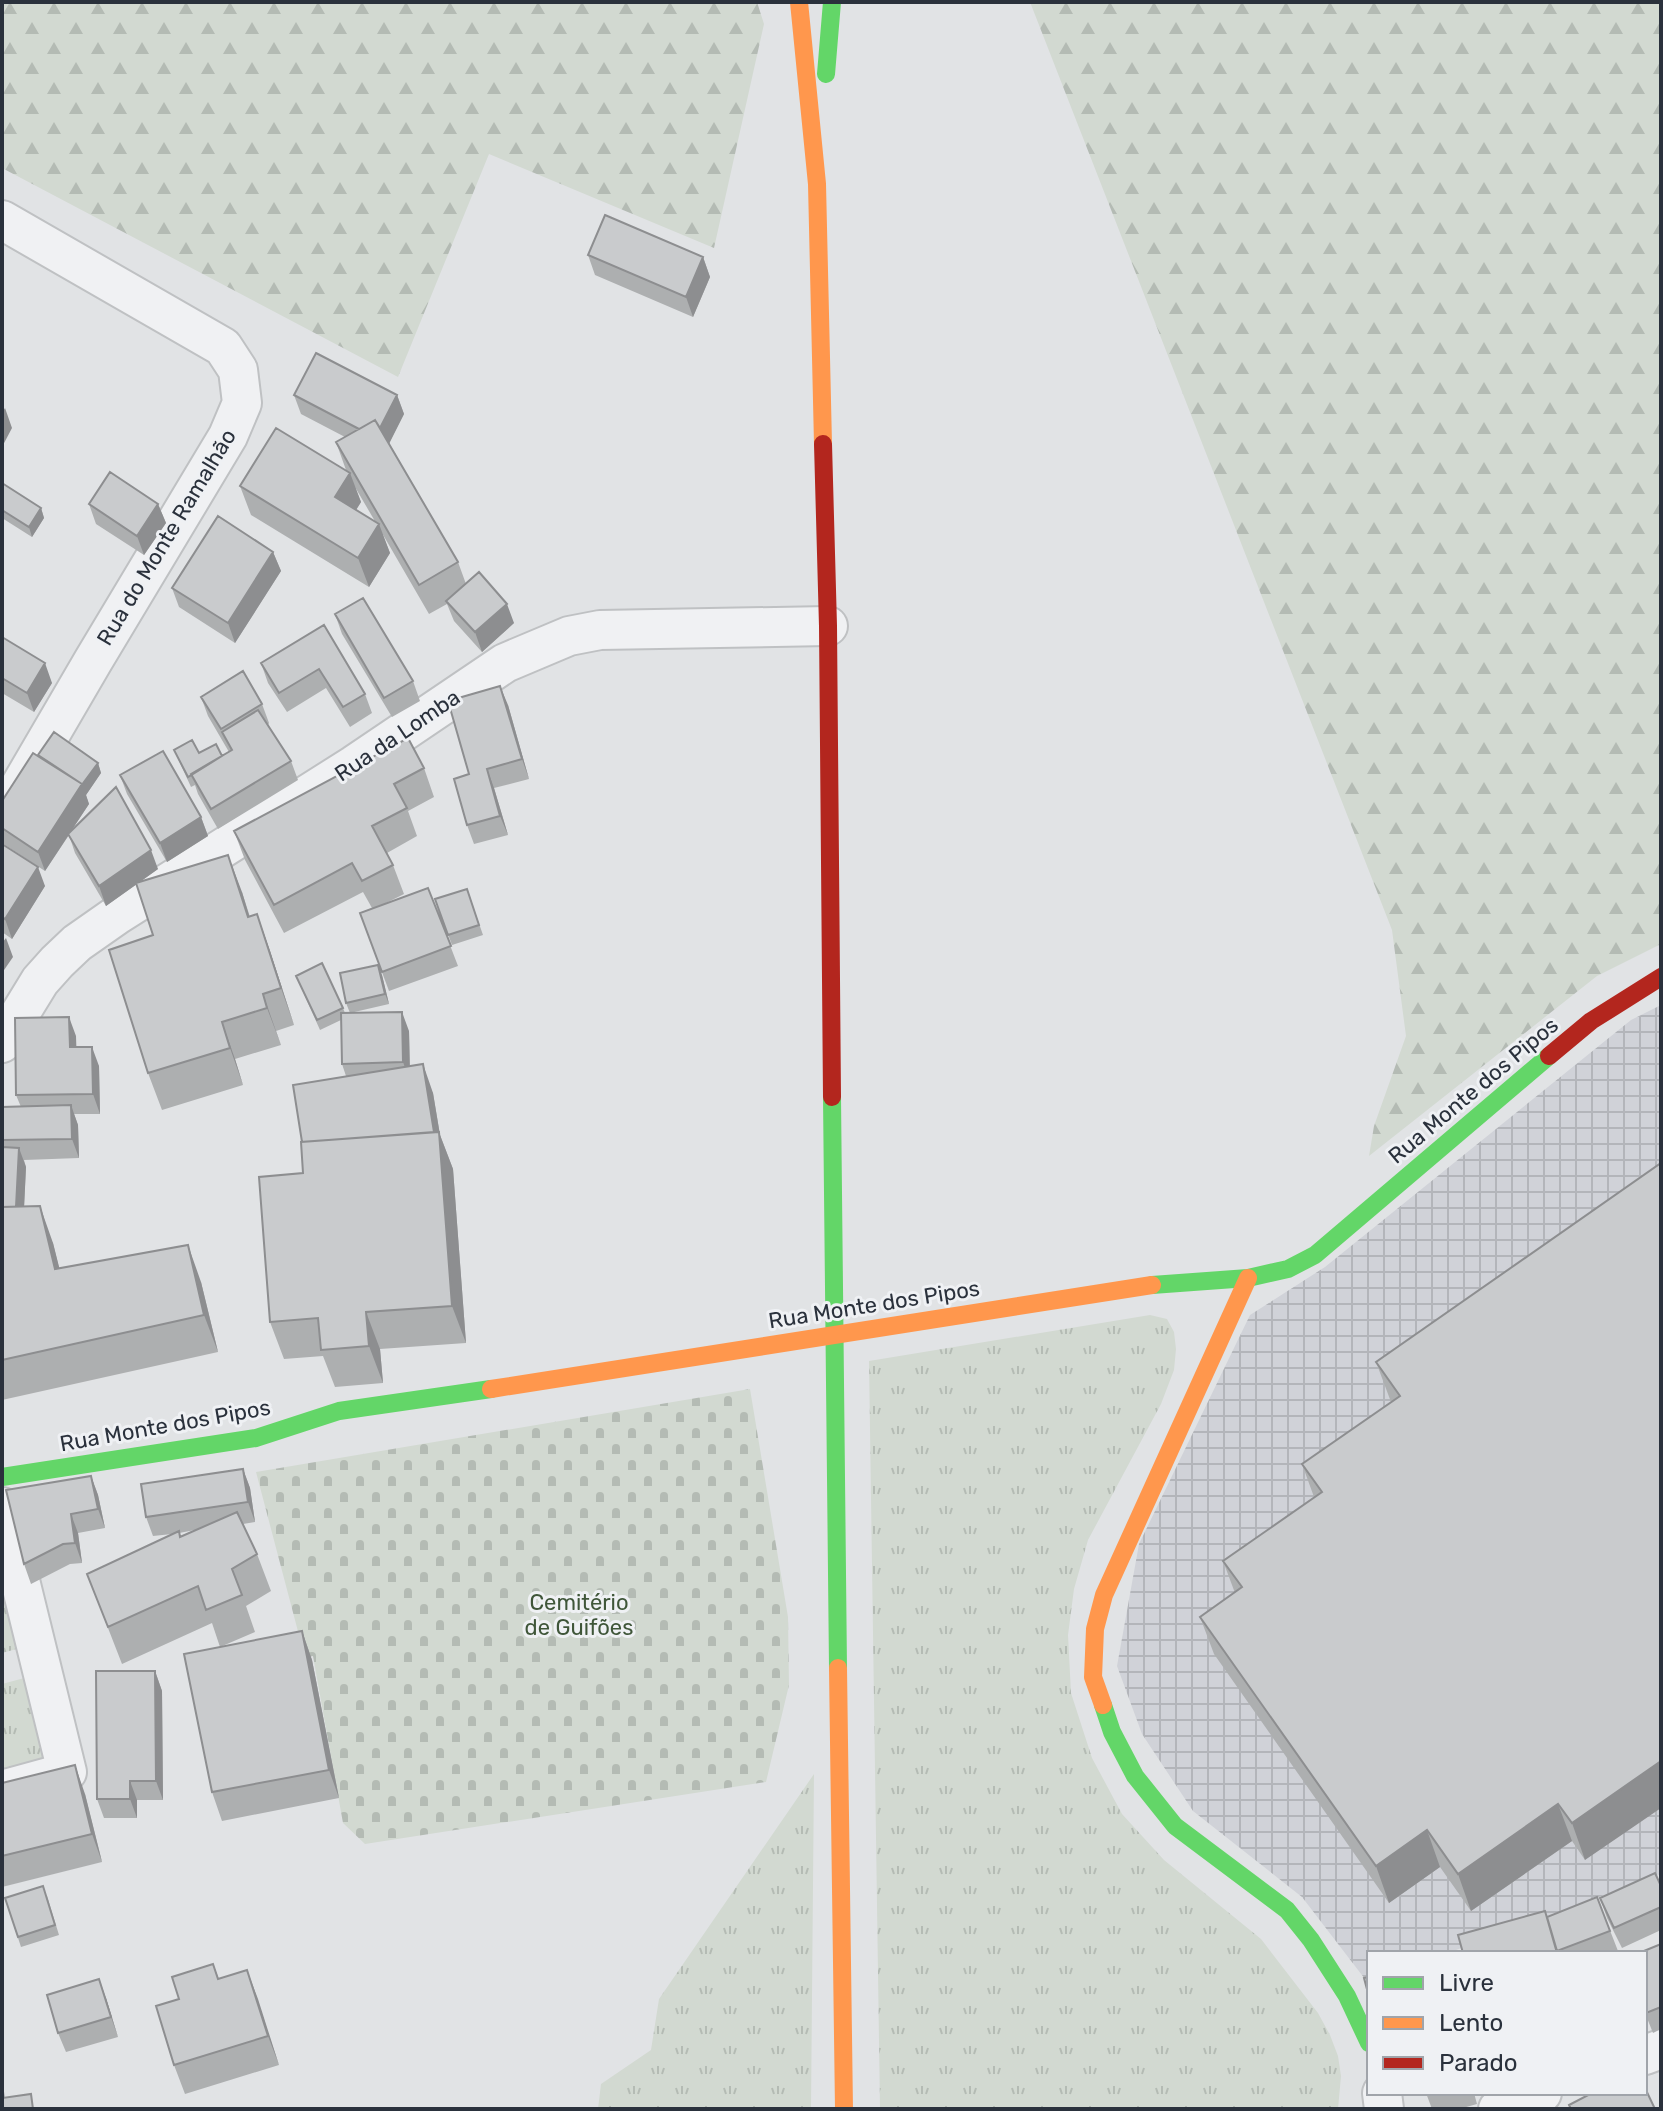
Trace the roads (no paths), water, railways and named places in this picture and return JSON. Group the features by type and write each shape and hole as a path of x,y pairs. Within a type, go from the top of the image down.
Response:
{"street":[{"path":"799,2 817,184 828,626 844,2109"},
{"path":"817,184 832,2"},
{"name":"Rua do Monte Ramalhão","path":"2,220 223,347 238,370 242,403 228,436 2,817"},
{"name":"Rua da Lomba","path":"2,1043 40,981 77,943 354,765 505,663 569,636 600,630 828,626"},
{"name":"Rua Monte dos Pipos","path":"2,1477 256,1438 339,1411 1152,1285 1248,1278 1288,1269 1315,1255 1591,1021 1661,977"},
{"path":"1248,1278 1104,1595 1095,1629 1093,1677 1112,1732 1135,1776 1175,1826 1287,1910 1311,1940 1347,1996 1367,2039"},
{"path":"2,1507 67,1772 2,1790"},
{"path":"1498,2109 1536,2095"}],"park label":[{"name":"Cemitério de Guifões","path":"579,1614"}]}
